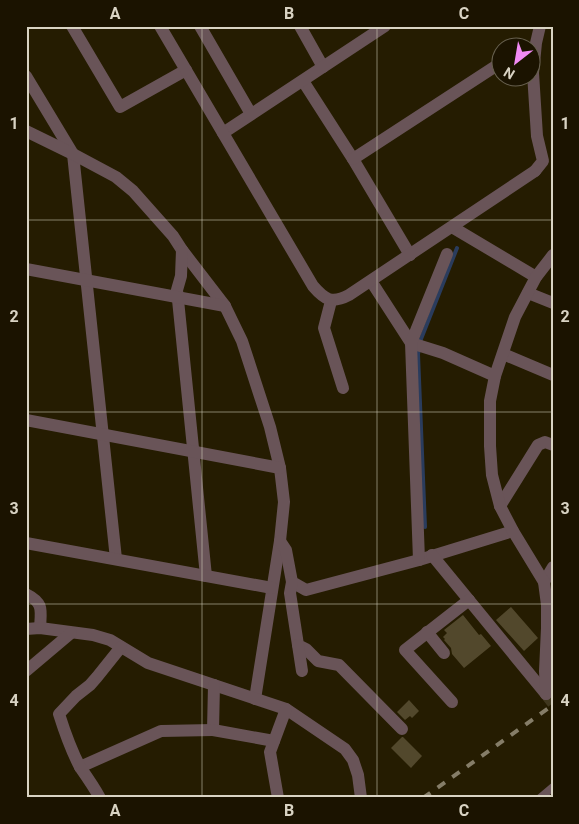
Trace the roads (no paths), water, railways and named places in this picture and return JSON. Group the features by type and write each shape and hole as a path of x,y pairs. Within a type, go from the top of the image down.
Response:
{"street":[{"path":"72,26 120,107 186,70"},
{"path":"160,26 313,286 322,296 331,300 345,298 535,171 544,161 537,136 534,88"},
{"path":"200,26 251,114"},
{"path":"300,26 323,67"},
{"path":"223,133 384,26"},
{"path":"534,38 540,26"},
{"path":"353,160 492,69"},
{"path":"26,76 73,154 116,559"},
{"path":"303,81 410,256"},
{"path":"26,131 116,177 133,191 173,236 225,306 242,341 270,427 280,468 284,502 280,540 255,699"},
{"path":"452,227 536,277"},
{"path":"182,250 181,276 177,290 206,576"},
{"path":"419,560 411,343 447,254"},
{"path":"548,584 513,531 500,506 492,475 490,401 495,376 515,317 536,277 553,255"},
{"path":"26,269 225,306"},
{"path":"371,281 411,343 443,353 495,376"},
{"path":"528,293 553,303"},
{"path":"331,300 324,328 343,388"},
{"path":"503,354 553,375"},
{"path":"26,420 280,468"},
{"path":"500,506 538,445 545,442 553,445"},
{"path":"292,582 306,590 419,560 513,531"},
{"path":"280,540 286,550 292,582 290,593 302,671"},
{"path":"26,543 272,588"},
{"path":"432,555 546,694 548,584 553,567"},
{"path":"26,594 37,600 40,606 40,628"},
{"path":"452,702 405,650 469,600"},
{"path":"26,629 40,628 93,635 110,640 148,662 286,709 345,749 353,760 358,775 361,798"},
{"path":"427,632 444,653"},
{"path":"26,671 71,633"},
{"path":"298,645 306,649 318,661 339,665 402,728"},
{"path":"100,798 80,767 66,739 59,714 76,696 90,685 121,647"},
{"path":"213,730 214,685"},
{"path":"278,798 270,752 286,709"},
{"path":"80,767 160,731 213,730 274,740"}],"lane":[{"path":"540,798 553,787"}],"waterway":[{"path":"425,527 418,354 421,339 457,248"}],"tunnel":[{"path":"546,694 553,703"}],"railway":[{"path":"423,798 553,705"}]}
